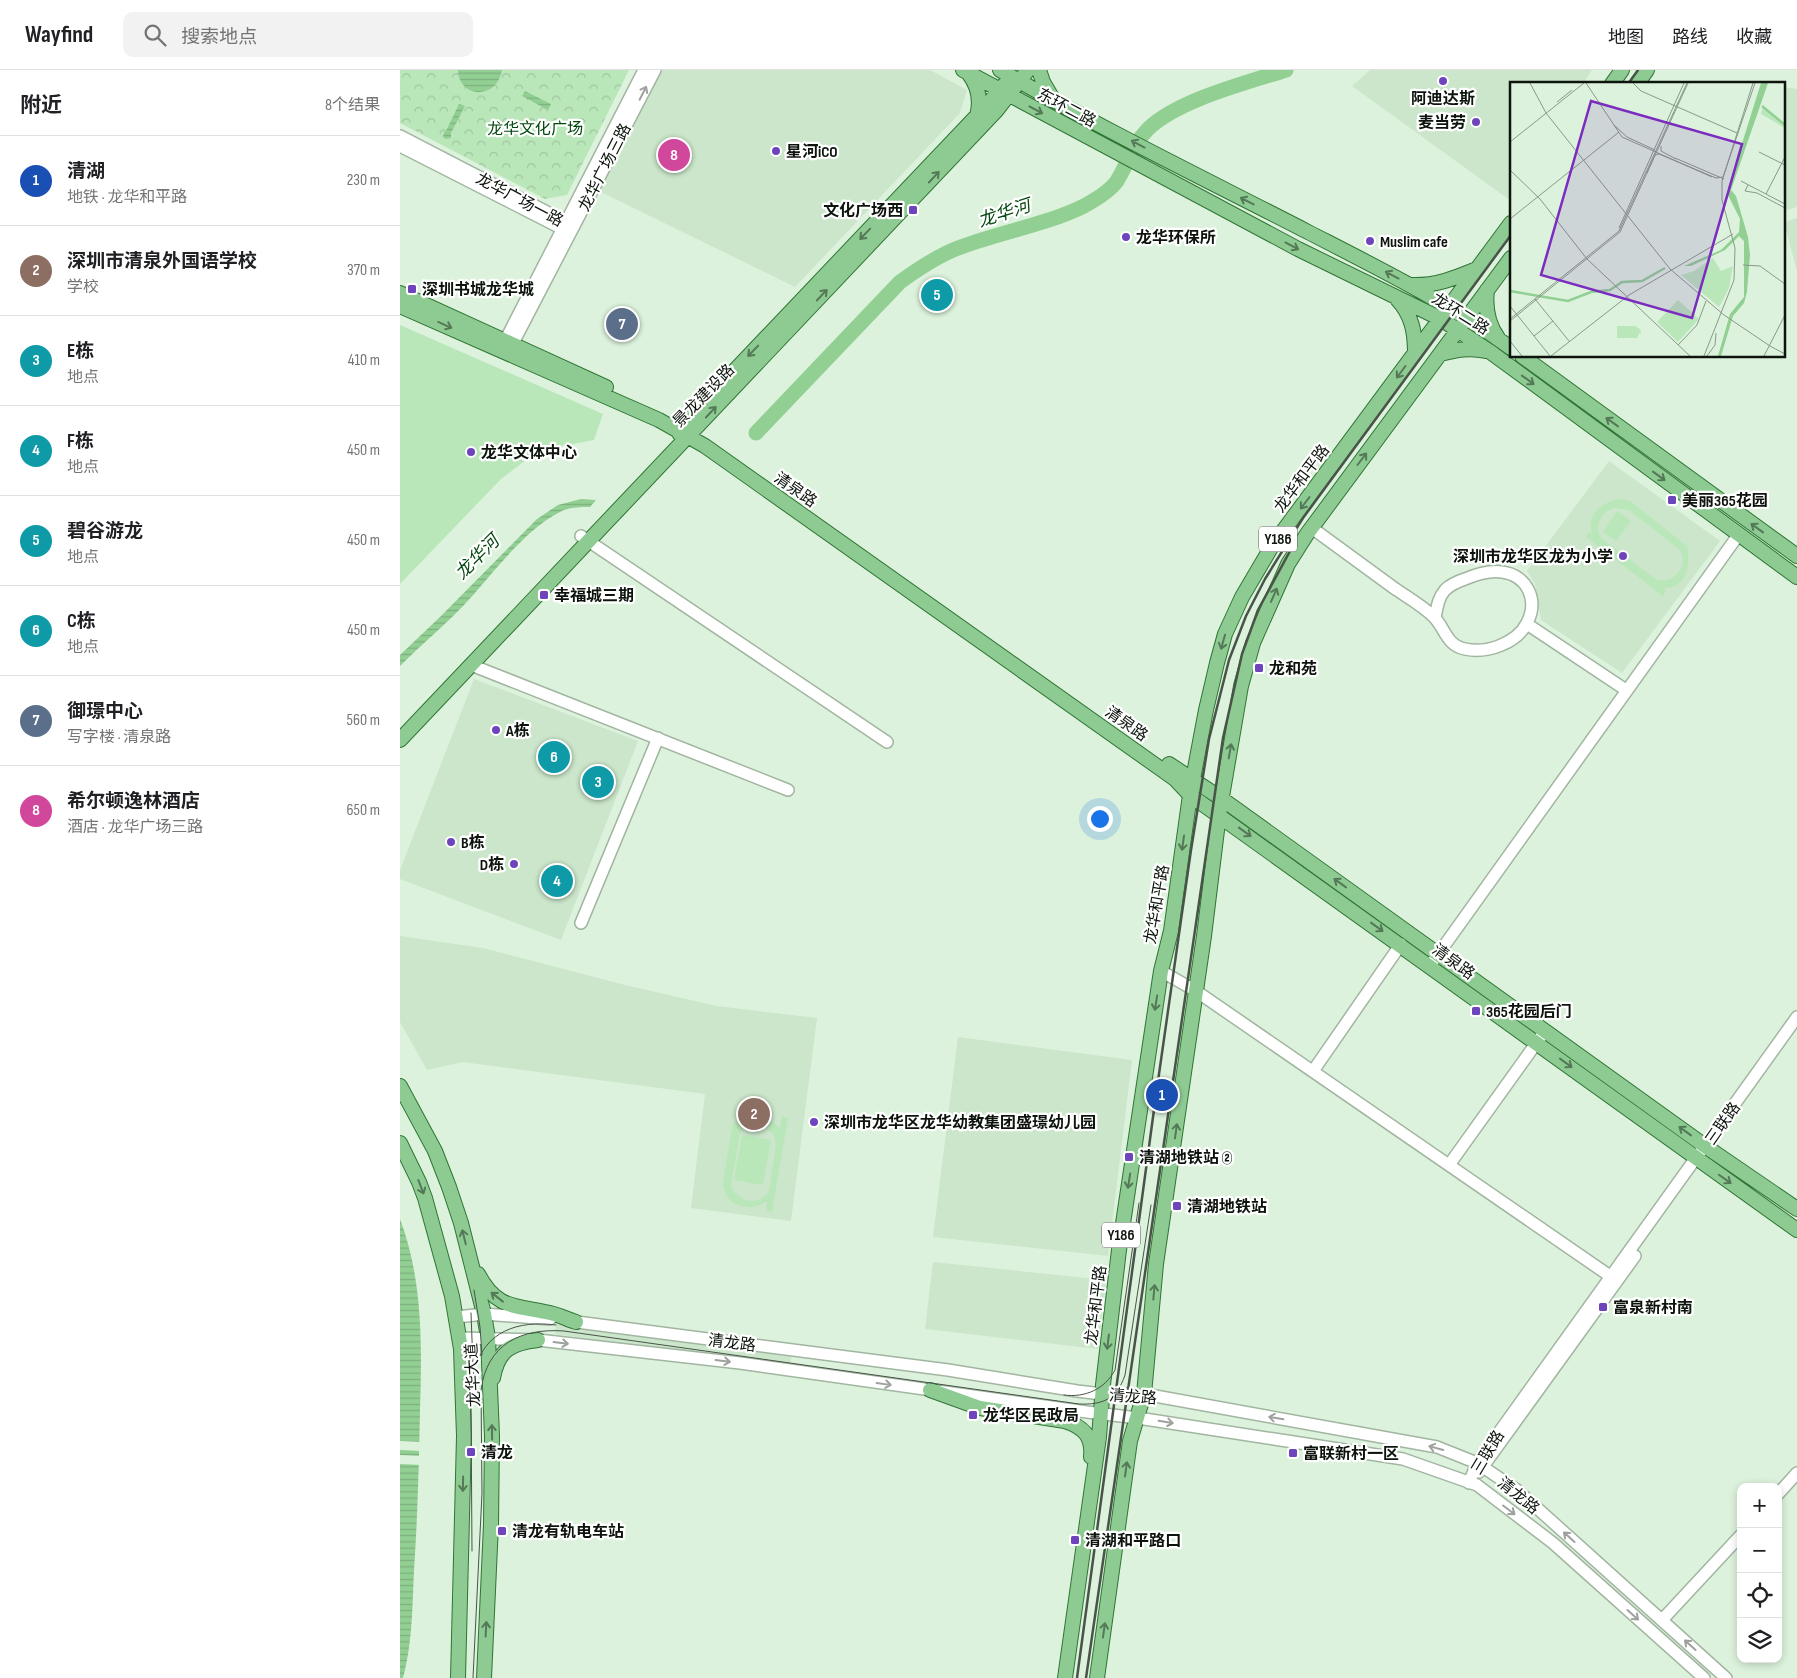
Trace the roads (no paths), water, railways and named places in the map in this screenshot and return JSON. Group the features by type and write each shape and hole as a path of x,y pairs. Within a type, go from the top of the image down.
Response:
{"main road":[{"name":"景龙建设路","path":"400,727 585,539 996,111 1012,75 1028,70"},
{"path":"1039,70 1043,82 1055,101"},
{"path":"1613,82 1622,70"},
{"path":"1638,82 1647,70"},
{"name":"东环二路","path":"966,72 1102,145"},
{"path":"966,72 976,83 979,96 977,116"},
{"name":"东环二路","path":"1012,75 1055,101 1110,130"},
{"name":"景龙建设路","path":"687,431 701,406 977,116 1004,93"},
{"name":"龙环二路","path":"1110,130 1410,285 1450,307 1505,344"},
{"name":"龙环二路","path":"1102,145 1298,249 1441,319 1489,351 1797,577"},
{"name":"龙华和平路","path":"1066,1678 1099,1437 1102,1394 1119,1250 1161,971 1171,931 1190,795 1206,710 1225,634 1242,597 1272,546 1510,224"},
{"name":"Y186","path":"1097,1678 1130,1441 1144,1394 1156,1264 1196,991 1219,814 1242,686 1253,643 1288,564 1312,528 1510,259"},
{"path":"1410,285 1427,286 1442,283 1478,268"},
{"path":"1488,290 1487,312 1490,325 1505,344"},
{"name":"清泉路","path":"400,293 587,378 687,431 705,446 1167,774 1190,795 1401,944 1434,960"},
{"path":"1395,296 1403,305 1413,324 1415,353"},
{"name":"清泉路","path":"400,306 659,420 710,438 1178,771 1222,799 1434,960 1704,1154 1797,1209"},
{"path":"1440,354 1470,348 1489,351"},
{"path":"1525,358 1797,556"},
{"name":"景龙建设路","path":"400,740 585,539"},
{"name":"龙华大道","path":"400,1086 439,1160 461,1223 484,1314 488,1338 492,1436 491,1525 484,1678"},
{"name":"龙华大道","path":"400,1143 422,1190 457,1317 460,1338 464,1384 464,1436 458,1678"},
{"name":"清泉路","path":"1704,1154 1716,1172 1797,1230"},
{"path":"470,1260 486,1287 503,1302 515,1307 556,1314 576,1322"},
{"path":"490,1394 494,1372 504,1352 517,1344 538,1340"},
{"path":"930,1390 980,1408 1065,1421 1082,1428 1088,1436 1092,1447 1089,1477 1092,1492"}],"street":[{"name":"龙华广场三路","path":"509,343 644,70"},
{"name":"龙华广场三路","path":"567,227 655,70"},
{"name":"龙华广场一路","path":"400,136 567,227"},
{"name":"龙华广场一路","path":"400,146 567,227"},
{"path":"1312,528 1436,618 1450,641 1463,649 1476,650 1504,644 1517,635 1527,624 1532,610 1532,597 1527,585 1514,576 1502,572 1482,572 1461,580 1446,589 1437,604 1436,618"},
{"path":"1434,960 1738,534"},
{"path":"585,539 887,742"},
{"path":"1527,624 1626,690"},
{"path":"471,665 788,790"},
{"path":"581,923 658,738"},
{"path":"1312,1071 1401,944"},
{"path":"1161,971 1196,991 1610,1276"},
{"name":"三联路","path":"1481,1465 1704,1154 1797,1017"},
{"name":"三联路","path":"1469,1483 1610,1276 1797,1029"},
{"path":"1449,1165 1541,1036"},
{"name":"清龙路","path":"457,1317 508,1314 948,1370 1102,1394 1144,1394 1438,1447 1481,1465 1517,1490 1726,1678"},
{"name":"清龙路","path":"460,1338 538,1340 740,1364 1138,1418 1403,1459 1476,1485 1553,1543 1704,1678"},
{"path":"1782,1490 1797,1473"},
{"path":"1662,1620 1737,1539"}],"waterway":[{"name":"龙华河","path":"756,433 900,282 914,272 950,251 1069,213 1084,206 1114,185 1138,141 1148,129 1161,119 1194,101 1286,70"}],"tram line":[{"path":"1064,1395 1072,1396 1094,1391 1106,1382 1115,1370 1139,1203"},
{"path":"473,1678 482,1493 481,1390 490,1361 509,1342 534,1332 564,1331 1079,1404 1102,1402 1118,1390 1125,1375 1151,1205"},
{"path":"474,1290 482,1355"},
{"path":"471,1313 473,1366"},
{"path":"472,1551 471,1392 473,1376 479,1358 494,1338 504,1331 529,1324 556,1325"}],"railway":[{"path":"1629,82 1638,70"},
{"path":"1077,1678 1191,850 1209,739 1229,660 1246,616 1265,579 1303,518 1510,236"},
{"path":"1086,1678 1223,738 1242,654 1258,610 1296,540"}],"place":[{"name":"阿迪达斯","path":"1443,81"},
{"name":"麦当劳","path":"1476,122"},
{"name":"星河iCO","path":"776,151"},
{"name":"希尔顿逸林酒店","path":"674,155"},
{"name":"文化广场西","path":"913,210"},
{"name":"龙华环保所","path":"1126,237"},
{"name":"Muslim cafe","path":"1370,241"},
{"name":"深圳书城龙华城","path":"412,289"},
{"name":"碧谷游龙","path":"937,295"},
{"name":"御璟中心","path":"622,324"},
{"name":"龙华文体中心","path":"471,452"},
{"name":"美丽365花园","path":"1672,500"},
{"name":"深圳市龙华区龙为小学","path":"1623,556"},
{"name":"幸福城三期","path":"544,595"},
{"name":"龙和苑","path":"1259,668"},
{"name":"A栋","path":"496,730"},
{"name":"C栋","path":"554,757"},
{"name":"E栋","path":"598,782"},
{"name":"B栋","path":"451,842"},
{"name":"D栋","path":"514,864"},
{"name":"F栋","path":"557,881"},
{"name":"365花园后门","path":"1476,1011"},
{"name":"清湖","path":"1162,1095"},
{"name":"深圳市清泉外国语学校","path":"754,1114"},
{"name":"深圳市龙华区龙华幼教集团盛璟幼儿园","path":"814,1122"},
{"name":"清湖地铁站 ②","path":"1129,1157"},
{"name":"清湖地铁站","path":"1177,1206"},
{"name":"富泉新村南","path":"1603,1307"},
{"name":"龙华区民政局","path":"973,1415"},
{"name":"清龙","path":"471,1452"},
{"name":"富联新村一区","path":"1293,1453"},
{"name":"清龙有轨电车站","path":"502,1531"},
{"name":"清湖和平路口","path":"1075,1540"}],"park label":[{"name":"龙华文化广场","path":"535,128"}]}
